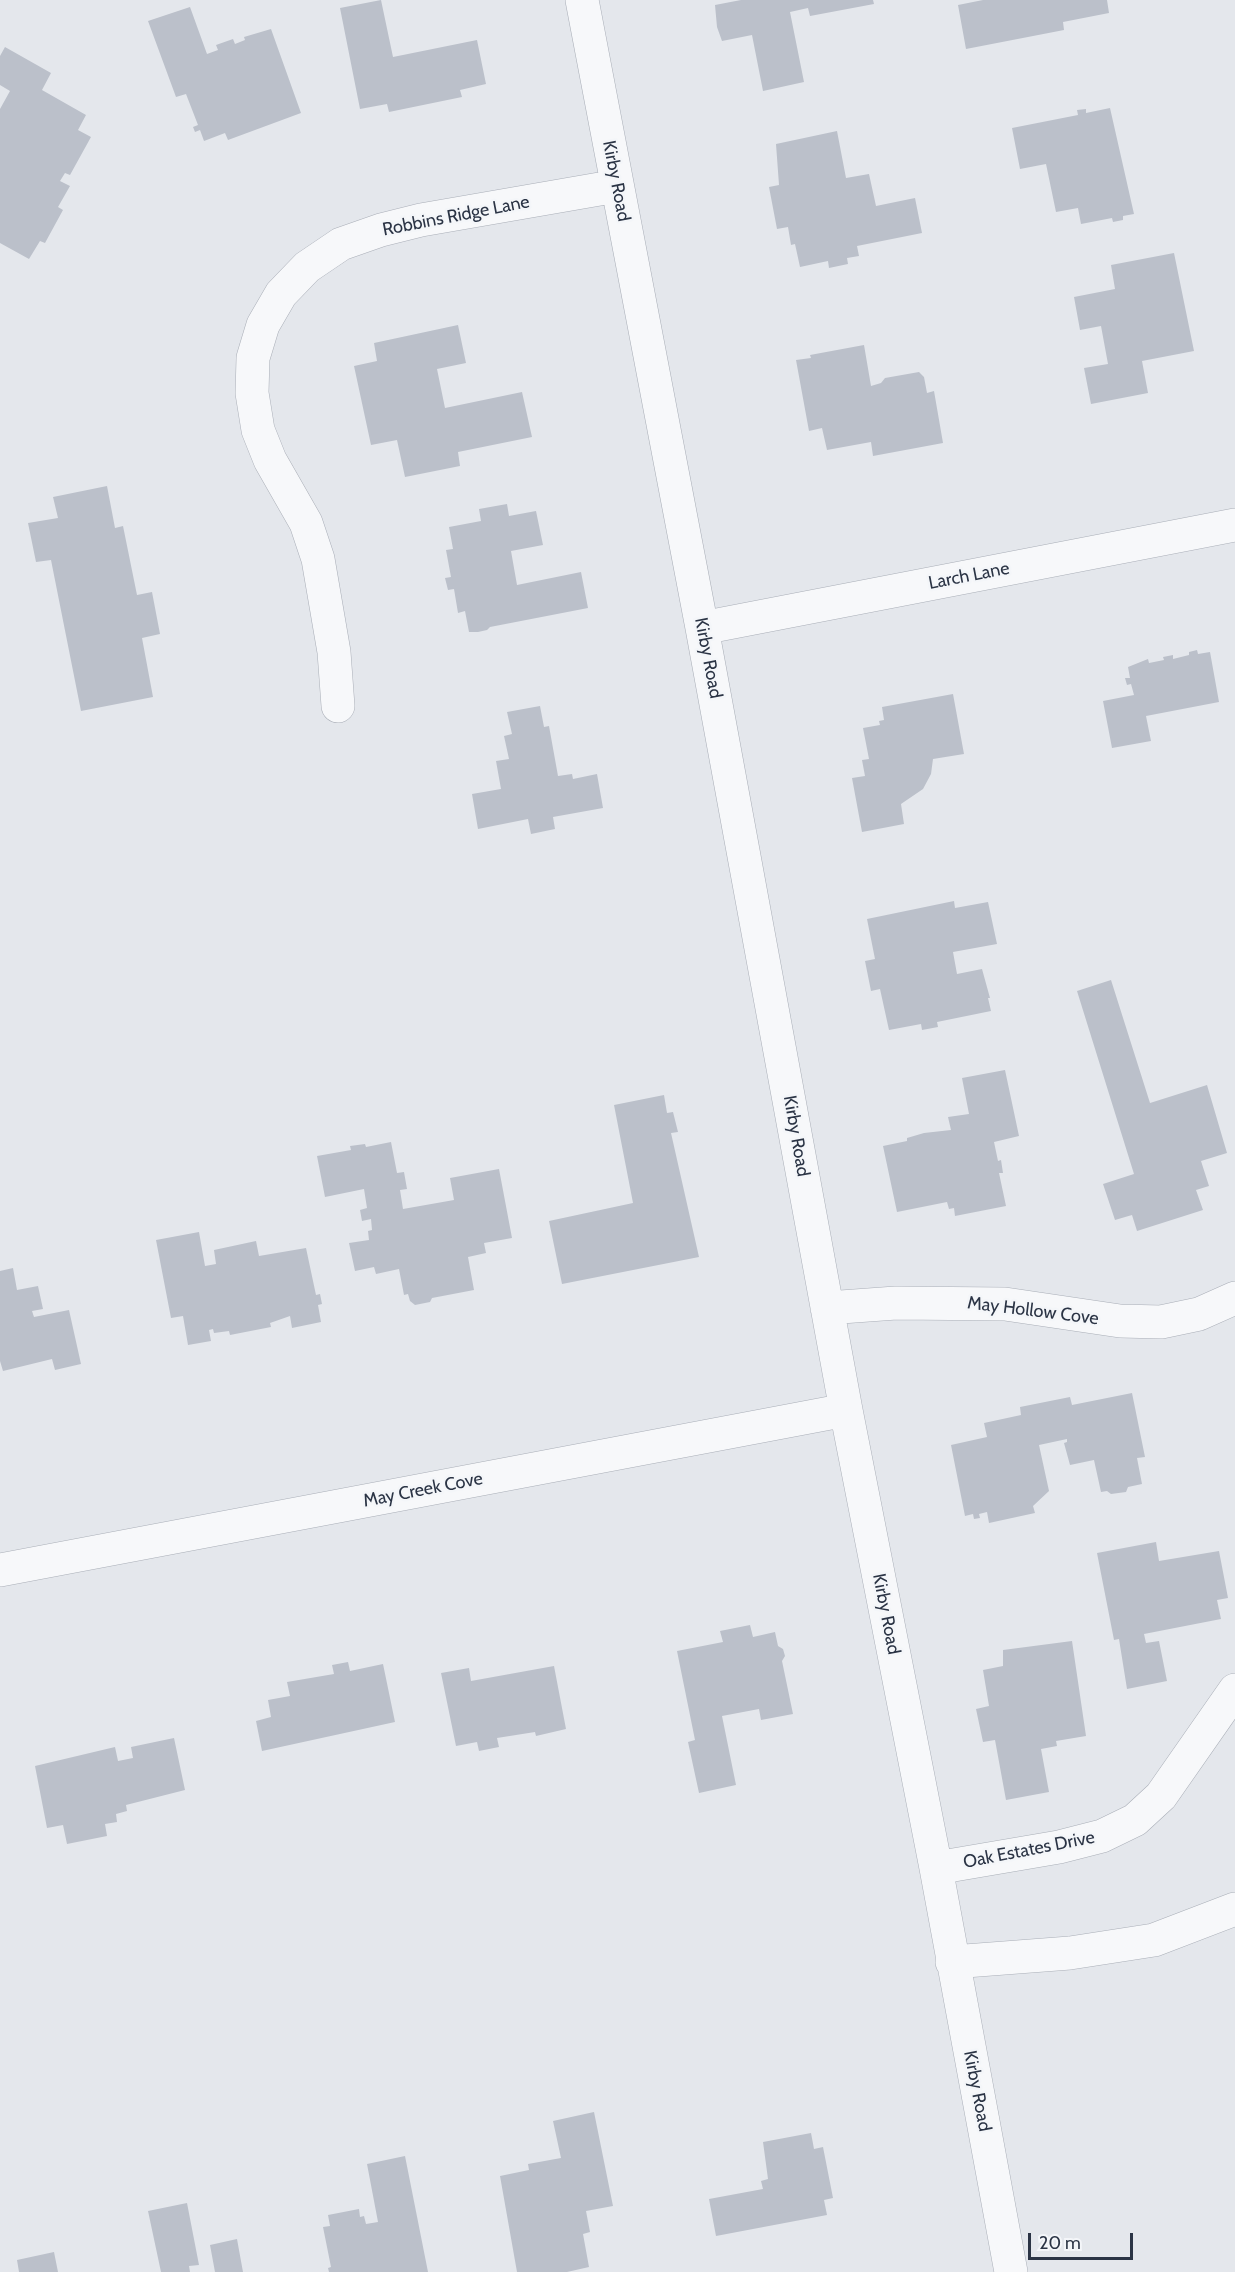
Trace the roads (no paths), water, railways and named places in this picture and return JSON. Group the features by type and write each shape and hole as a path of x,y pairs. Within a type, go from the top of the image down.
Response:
{"street":[{"name":"Kirby Road","path":"582,0 702,628 846,1410 936,1868 1011,2272"},
{"name":"Robbins Ridge Lane","path":"338,706 334,652 318,559 306,523 270,460 258,430 252,393 253,358 263,325 281,294 294,280 307,267 341,244 381,230 421,220 617,186"},
{"name":"Larch Lane","path":"702,628 1235,525"},
{"name":"May Hollow Cove","path":"827,1308 896,1303 994,1304 1120,1321 1161,1322 1199,1314 1235,1298"},
{"name":"May Creek Cove","path":"0,1570 846,1410"},
{"name":"Oak Estates Drive","path":"936,1868 1059,1847 1102,1836 1136,1820 1161,1796 1235,1690"},
{"path":"952,1962 1070,1953 1154,1940 1235,1909"}]}
